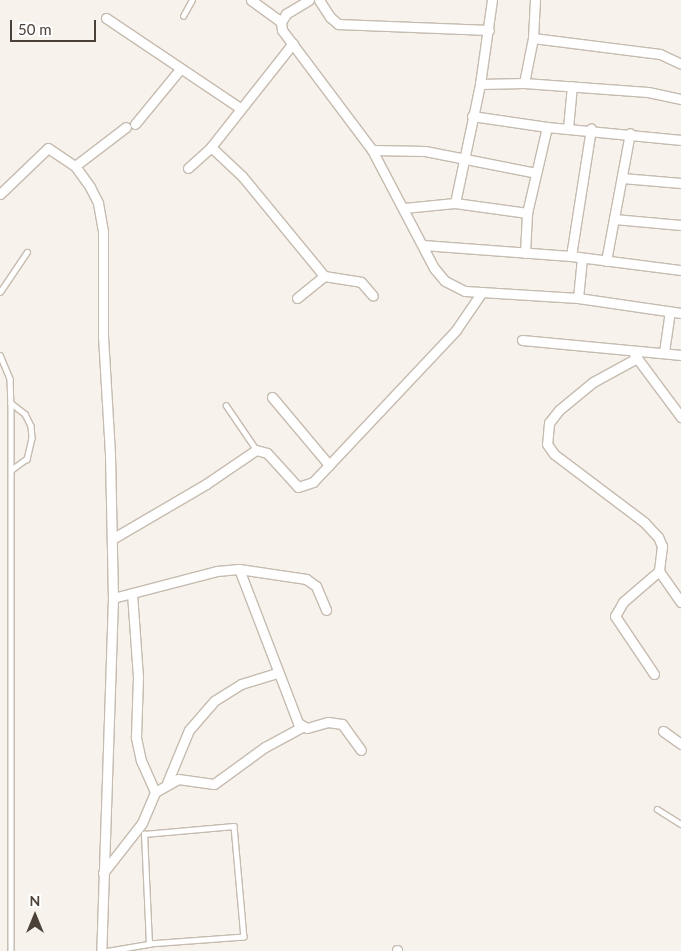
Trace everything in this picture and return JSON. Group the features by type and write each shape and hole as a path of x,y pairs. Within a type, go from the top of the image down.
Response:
{"street":[{"path":"251,0 281,22 282,30 372,150 423,245 445,281 465,291 578,298 681,313"},
{"path":"290,0 296,8"},
{"path":"281,22 296,8 309,0"},
{"path":"319,0 330,17 338,24 489,30"},
{"path":"455,203 467,157 472,116 480,84 489,30 492,0"},
{"path":"524,83 533,38 535,0"},
{"path":"106,18 240,108"},
{"path":"533,38 660,54 681,64"},
{"path":"188,168 211,147 240,108 293,44"},
{"path":"135,124 181,68"},
{"path":"480,84 524,83 572,86 648,92 681,99"},
{"path":"568,128 572,86"},
{"path":"472,116 547,127 591,129 681,140"},
{"path":"74,166 126,127"},
{"path":"525,252 528,214 547,127"},
{"path":"571,256 591,129"},
{"path":"606,261 630,134"},
{"path":"211,147 242,176 324,276 361,282 373,296"},
{"path":"0,194 48,148 74,166 98,204 103,232 103,336 113,598 102,874 101,951"},
{"path":"372,150 425,151 467,157 536,173"},
{"path":"622,178 681,183"},
{"path":"404,208 455,203 528,214"},
{"path":"614,219 681,225"},
{"path":"423,245 571,256 681,270"},
{"path":"578,298 582,258"},
{"path":"297,298 324,276"},
{"path":"112,538 206,484 256,450 267,453 298,487 313,482 456,330 482,292"},
{"path":"664,352 670,311"},
{"path":"522,340 635,355 664,352 681,355"},
{"path":"635,355 681,417"},
{"path":"635,355 593,382 559,410 549,422 546,436 547,444 554,454 644,522 658,537 662,546 658,571 623,602 615,616 654,674"},
{"path":"272,397 329,465"},
{"path":"113,598 217,571 239,570 306,578 316,586 326,610"},
{"path":"239,570 277,673 302,727"},
{"path":"658,571 681,602"},
{"path":"132,593 138,677 136,737 141,761 155,792"},
{"path":"167,783 189,730 214,701 241,684 277,673"},
{"path":"102,874 142,823 155,792 167,783 178,779 214,784 265,747 302,727 335,722 342,724 361,750"},
{"path":"663,731 681,744"}],"lane":[{"path":"183,16 192,0"},
{"path":"0,292 27,252"},
{"path":"0,355 10,380 11,403 11,951"},
{"path":"11,403 25,414 31,426 32,438 27,458 12,470"},
{"path":"226,405 256,450"},
{"path":"657,808 681,824"},
{"path":"107,951 149,944 244,937 234,826 144,834 149,944"}]}
